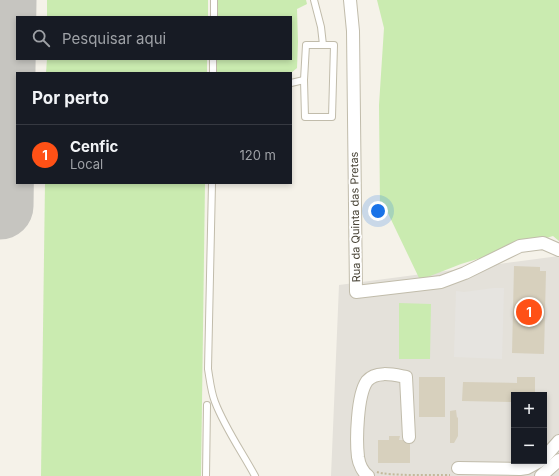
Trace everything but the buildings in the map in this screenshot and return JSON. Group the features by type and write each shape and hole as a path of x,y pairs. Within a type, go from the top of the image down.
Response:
{"street":[{"name":"Rua da Quinta das Pretas","path":"350,0 353,31 356,292 441,282 465,273 520,246 543,243 559,250"},
{"path":"368,476 365,474 358,458 358,411 361,396 368,380 377,375 390,374 406,376 409,437"},
{"path":"547,455 559,442"},
{"path":"541,476 559,460"},
{"path":"458,468 520,469 527,468 534,464"}],"lane":[{"path":"214,0 214,16"},
{"path":"314,0 321,27 323,45"},
{"path":"306,46 334,46 332,117 305,117 304,80 306,46"},
{"path":"213,60 213,72"},
{"path":"292,83 304,80"},
{"path":"212,184 208,369 211,390 225,424 255,476"},
{"path":"206,476 207,405"}],"shaded area":[{"path":"559,256 559,476 331,476 339,285"},
{"path":"504,288 502,359 454,357 456,291 464,292"}],"green space":[{"path":"47,0 208,0 208,16 47,16"},
{"path":"218,0 306,0 307,4 297,9 297,68 292,72 216,72 217,60 292,60 292,16 217,16"},
{"path":"377,0 559,0 559,241 553,236 461,264 420,280 385,207 380,207 379,105 384,28"},
{"path":"47,60 207,60 207,72 46,72"},
{"path":"45,184 205,184 201,476 41,476"},
{"path":"399,303 431,304 430,359 399,359"}],"runway":[{"path":"0,206 3,0"}],"place":[{"name":"Cenfic","path":"529,312"}]}
